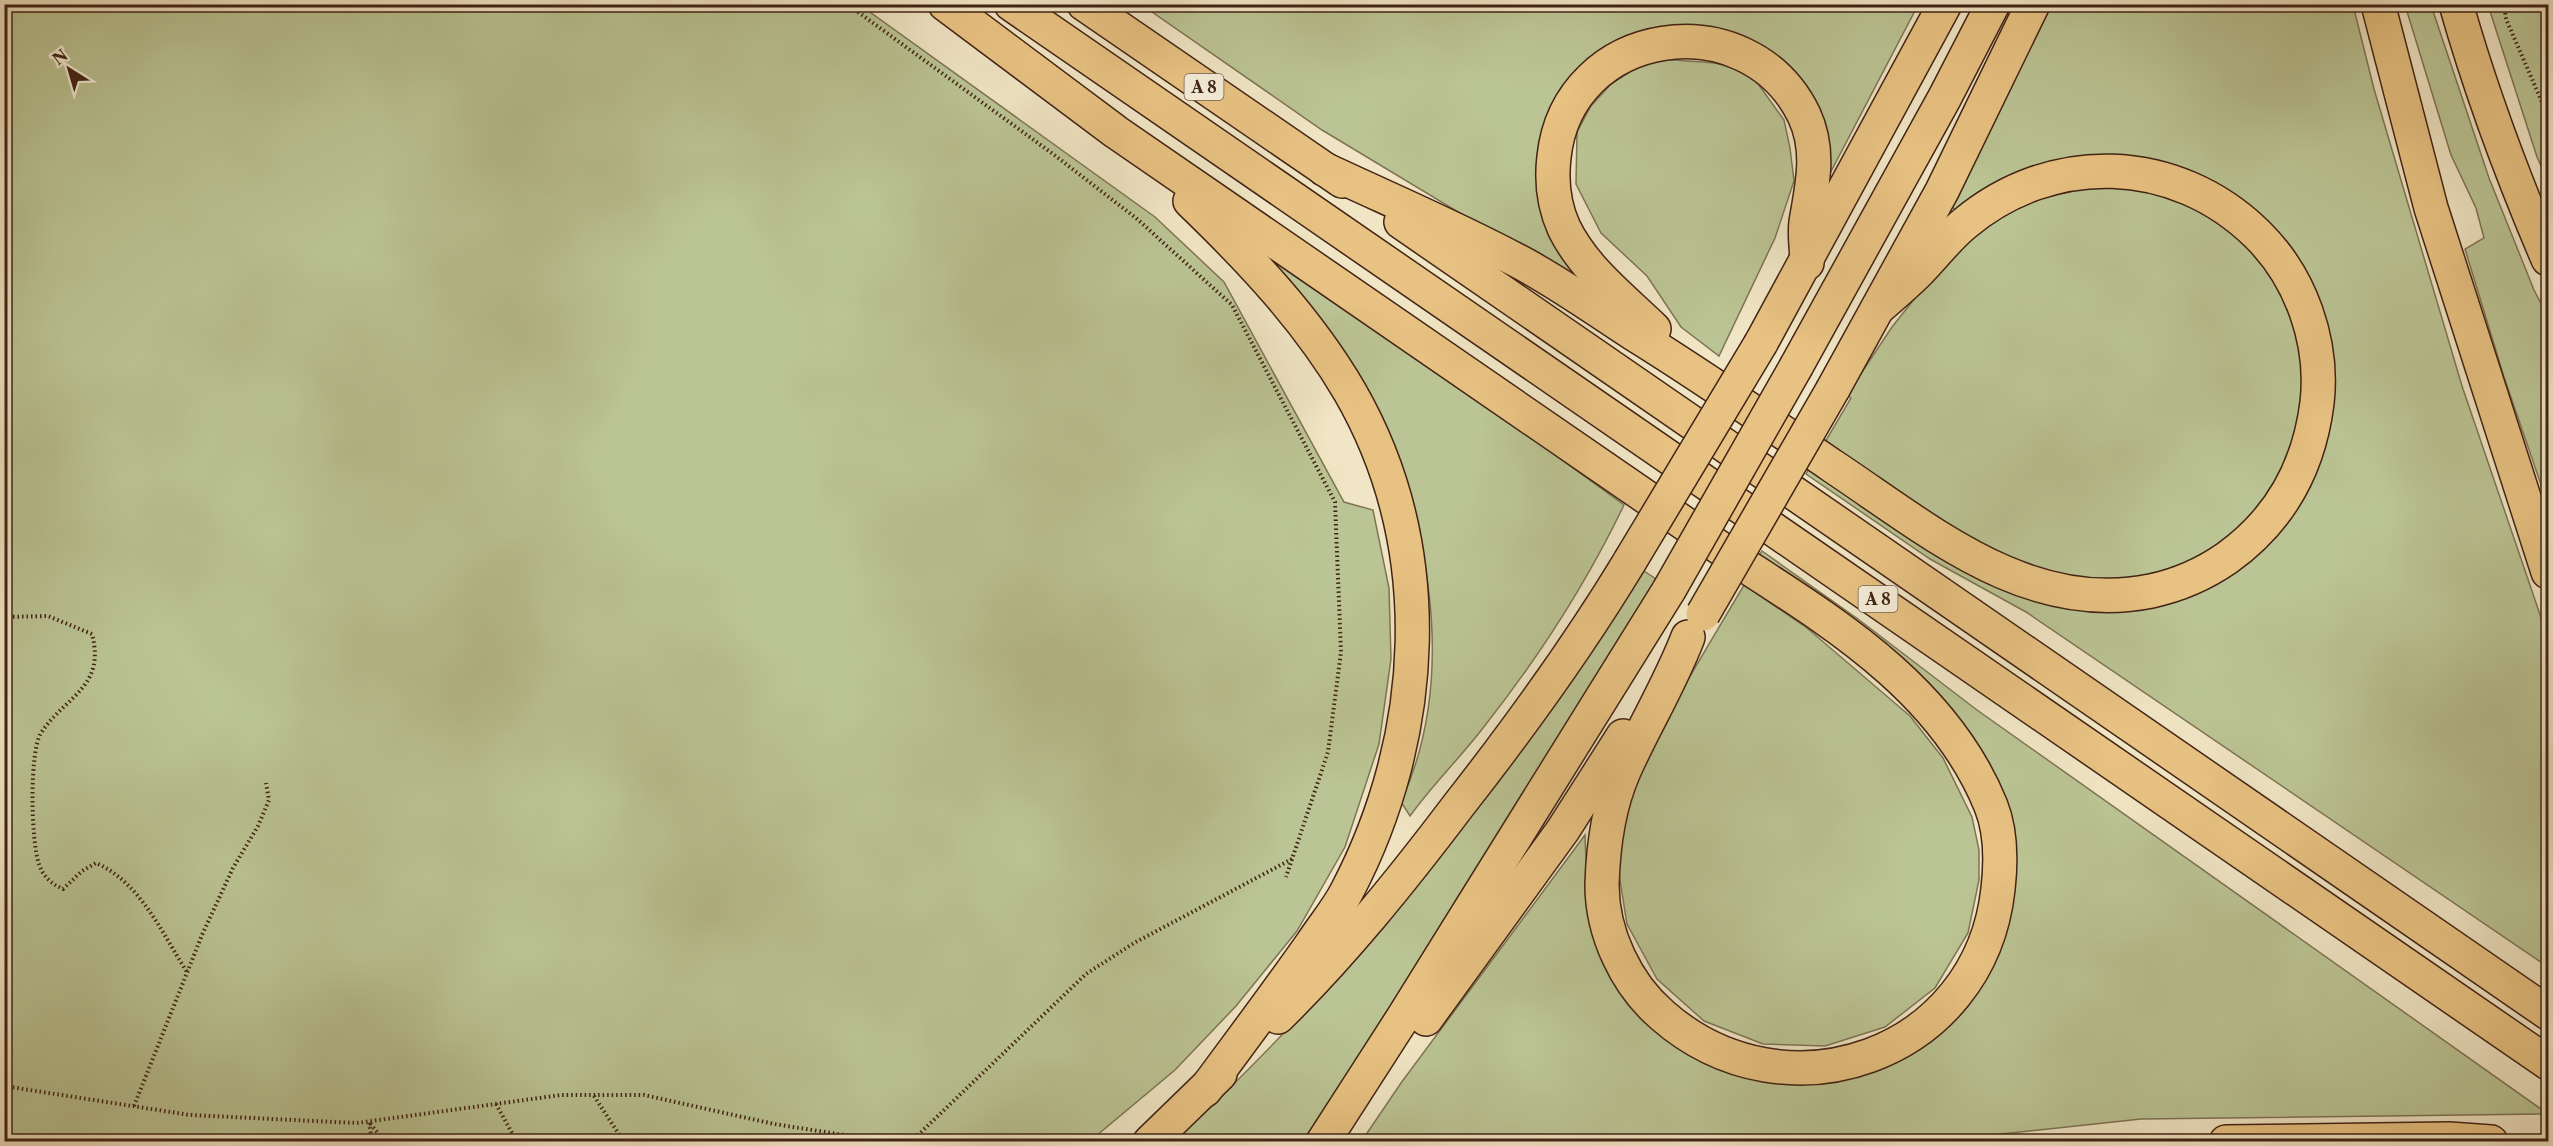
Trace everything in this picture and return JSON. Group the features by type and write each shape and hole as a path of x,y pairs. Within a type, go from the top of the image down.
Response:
{"highway":[{"path":"945,4 1116,132 1752,570 1822,615 1907,684 1940,719 1976,772 1993,810 1999,852 1996,908 1989,935 1958,991 1932,1019 1896,1044 1854,1061 1814,1070 1767,1067 1727,1056 1686,1036 1646,1001 1622,966 1609,928 1602,888 1605,839 1623,774 1696,626 1833,389 1878,308 1958,160 2033,4"},
{"name":"A 8","path":"1011,4 2548,1063"},
{"name":"A 8","path":"1084,4 2548,1013"},
{"path":"1150,1142 1317,979 1400,882 1519,727 1589,628 1807,263 1945,4"},
{"path":"1325,1142 1669,590 1797,366 1945,97 1993,4"},
{"path":"2378,4 2431,208 2548,572"},
{"path":"2456,4 2484,99 2512,176 2548,259"},
{"path":"1684,366 1654,330 1592,270 1573,244 1557,210 1552,171 1555,141 1571,102 1597,72 1612,60 1633,49 1672,39 1695,39 1716,43 1758,60 1769,68 1794,98 1805,117 1813,145 1815,170 1806,224 1807,263"},
{"path":"1116,132 1258,269 1331,362 1359,409 1380,457 1400,521 1410,579 1414,628 1410,692 1401,749 1380,820 1346,893 1204,1090"},
{"path":"1324,169 1519,261 1684,366 1953,546 2004,574 2052,590 2072,594 2128,595 2165,588 2196,576 2220,563 2258,533 2273,516 2300,471 2314,421 2319,382 2310,326 2304,307 2294,283 2264,241 2224,206 2181,184 2144,173 2120,171 2063,175 2021,188 1986,207 1962,225 1918,273 1878,308"},
{"path":"1325,1142 1403,1050 1563,830 1668,665 1696,626"},
{"path":"2226,1142 2449,1139 2491,1142"}],"path":[{"path":"847,4 1053,154 1136,219 1232,305 1335,502 1341,652 1328,752 1286,877"},
{"path":"2504,4 2506,19 2548,116"},
{"path":"4,618 48,616 92,634 97,653 88,682 40,734 30,802 39,864 50,883 63,889 82,871 96,863 116,871 143,902 187,972"},
{"path":"134,1106 187,972 233,868 269,800 266,783"},
{"path":"917,1136 1086,974 1134,943 1292,859"},
{"path":"4,1086 190,1115 369,1122 561,1095 644,1095 774,1124 870,1139 917,1136 928,1142"},
{"path":"593,1095 624,1142"},
{"path":"496,1104 517,1142"},
{"path":"369,1122 372,1142"},
{"path":"369,1122 386,1142"}],"green space":[{"path":"5,4 860,5 1155,217 1224,282 1344,502 1373,510 1389,588 1391,659 1379,744 1345,847 1297,931 1236,1006 1175,1070 1090,1141 5,1141"},
{"path":"1142,5 1918,5 1827,179 1819,123 1702,28 1669,27 1634,37 1541,177 1540,210 1565,253 1580,272 1576,283 1322,130"},
{"path":"2047,5 2353,5 2374,89 2462,386 2548,638 2548,967 2026,612 1930,559 1806,474 1810,467 1919,544 1987,582 2027,597 2056,604 2085,610 2115,611 2167,603 2324,445 2269,225 2234,195 2215,183 2178,167 2131,157 2094,156 2011,176 1980,193 1956,210 1952,207"},
{"path":"2405,5 2431,5 2489,178 2534,290 2548,317 2548,505 2504,377 2465,249 2484,238 2476,208 2451,155"},
{"path":"2488,5 2548,5 2548,181 2537,157"},
{"path":"1661,59 1716,63 1751,74 1784,120 1790,148 1794,181 1775,238 1719,356 1681,327 1647,276 1601,233 1576,184 1577,132 1591,106 1611,84 1636,68"},
{"path":"2096,185 2169,194 2245,245 2287,305 2302,373 2294,440 2264,501 2214,549 2147,577 2064,578 1985,550 1825,442 1851,398 1847,395 1892,327 1939,268 1968,240 2023,203"},
{"path":"1245,239 1455,382 1624,505 1577,592 1522,676 1483,728 1410,816 1401,802 1419,752 1429,700 1432,647 1429,593 1420,540 1406,487 1367,389 1359,390"},
{"path":"1762,551 1858,619 1977,710 2548,1114 2141,1119 1926,1142 1361,1142 1401,1083 1585,835 1587,887 1610,970 1779,1079 1965,999 1999,798 1758,558"},
{"path":"1644,571 1656,579 1450,917 1303,1141 1173,1142 1305,1011 1426,871 1539,724"},
{"path":"1744,585 1807,628 1910,716 1943,758 1972,817 1979,850 1979,880 1968,933 1935,988 1885,1027 1825,1046 1763,1044 1704,1021 1657,979 1627,924 1617,862 1629,800 1655,735"}]}
